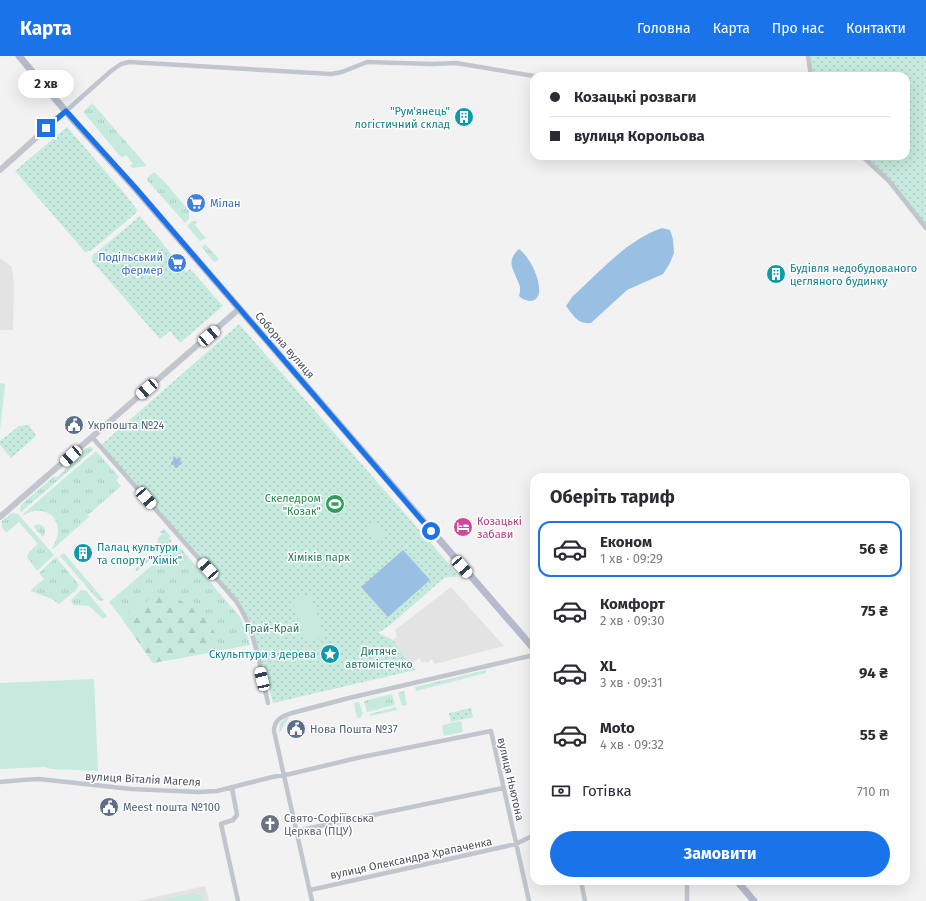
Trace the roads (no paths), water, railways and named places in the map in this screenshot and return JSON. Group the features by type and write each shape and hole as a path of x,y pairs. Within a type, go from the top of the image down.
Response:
{"main road":[{"name":"Соборна вулиця","path":"19,56 66,111 134,186 530,644"},
{"path":"740,885 754,901"}],"street":[{"path":"808,56 810,72"},
{"path":"0,170 111,71 121,64 130,62 331,74 342,72 368,62 432,64 456,63 530,75"},
{"path":"866,160 890,182 926,228"},
{"path":"0,517 239,309"},
{"path":"92,437 240,607 250,627 268,703"},
{"path":"312,901 274,731 274,725 278,719 284,715 349,698 530,656"},
{"name":"вулиця Віталія Магеля","path":"0,782 39,779 103,787 199,792 216,791 357,758 491,731"},
{"name":"вулиця Ньютона","path":"491,731 529,901"},
{"path":"232,788 237,815 233,820 221,824 238,901"},
{"path":"296,831 503,788"},
{"name":"вулиця Олександра Храпаченка","path":"310,890 516,844 530,837"},
{"path":"582,885 585,901"},
{"path":"686,885 687,901"}],"water":[{"path":"662,228 670,230 673,239 674,253 663,274 627,290 591,323 586,323 576,319 566,306 572,297 625,249 636,241"},
{"path":"519,249 531,263 538,282 538,297 530,301 524,300 519,296 520,287 512,266 512,258"},
{"path":"174,456 177,459 180,457 180,462 182,463 177,468 175,468 174,465 171,465"},
{"path":"403,550 430,580 388,617 361,587"}],"place":[{"name":"\"Рум'янець\" логістичний склад","path":"464,117"},
{"name":"Мілан","path":"196,203"},
{"name":"Подільський фермер","path":"177,263"},
{"name":"Будівля недобудованого цегляного будинку","path":"776,274"},
{"name":"Укрпошта №24","path":"74,425"},
{"name":"Скеледром \"Козак\"","path":"335,504"},
{"name":"Козацькі забави","path":"463,527"},
{"name":"Палац культури та спорту \"Хімік\"","path":"83,553"},
{"name":"Скульптури з дерева","path":"330,654"},
{"name":"Нова Пошта №37","path":"296,729"},
{"name":"Meest пошта №100","path":"109,807"},
{"name":"Свято-Софіївська Церква (ПЦУ)","path":"270,824"}],"park label":[{"name":"Хіміків парк","path":"319,557"},
{"name":"Грай-Край","path":"272,628"},
{"name":"Дитяче автомістечко","path":"379,657"}]}
